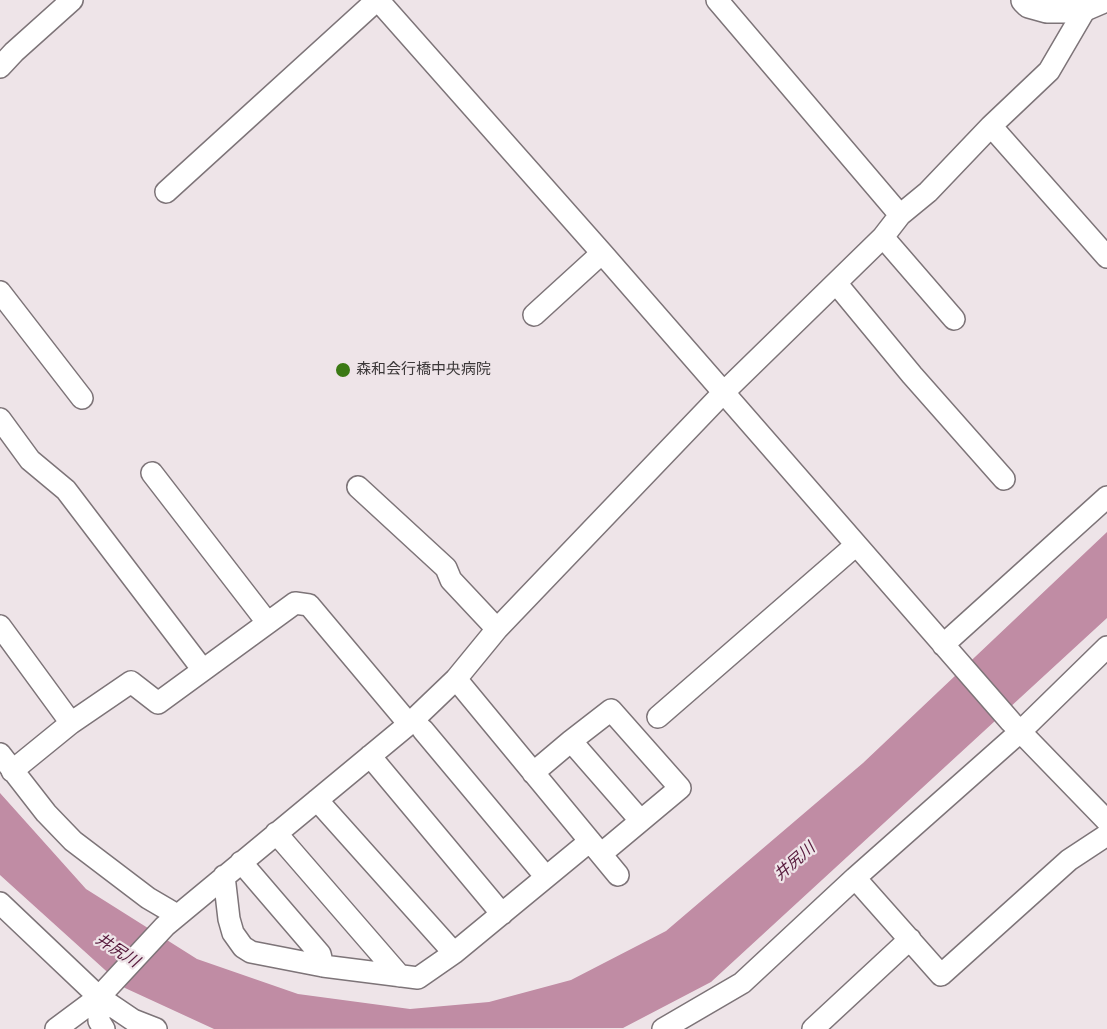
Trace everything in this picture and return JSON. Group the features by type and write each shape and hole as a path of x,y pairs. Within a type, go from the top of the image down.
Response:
{"street":[{"path":"0,67 72,0"},
{"path":"166,192 377,0 602,253 946,649 1107,821"},
{"path":"717,0 900,215"},
{"path":"1025,0 1029,4 1047,9 1094,3"},
{"path":"56,1029 101,995 171,920 370,756 416,727 497,629 723,393 884,237 900,215 928,192 991,126 1049,71 1094,3"},
{"path":"991,126 1107,257"},
{"path":"884,237 954,319"},
{"path":"534,315 602,253"},
{"path":"836,283 912,375 1004,479"},
{"path":"0,292 82,398"},
{"path":"0,419 30,460 66,490 203,670"},
{"path":"152,473 267,622"},
{"path":"358,487 446,568 451,580 497,629"},
{"path":"946,649 1107,497"},
{"path":"658,717 856,545"},
{"path":"171,920 148,898 73,841 46,813 6,762 71,723 131,682 158,703 295,603 309,605 546,877"},
{"path":"0,626 71,723"},
{"path":"663,1029 742,983 1016,726 1107,647"},
{"path":"456,679 618,875"},
{"path":"224,876 233,933 243,947 251,952 323,966 418,978 454,954 546,877 640,820 680,788 610,710 533,773"},
{"path":"571,741 640,820"},
{"path":"370,756 502,914"},
{"path":"317,800 454,954"},
{"path":"276,833 400,976"},
{"path":"855,878 941,975 1069,860 1107,835"},
{"path":"241,862 320,954 323,966"},
{"path":"0,903 101,995 133,1020 156,1029"},
{"path":"827,1025 910,939"},
{"path":"101,995 99,1021 104,1029"}],"water":[{"name":"井尻川","path":"1107,532 1107,618 711,982 623,1028 214,1029 125,988 0,875 0,793 86,889 197,959 298,994 410,1009 489,1002 571,980 666,931 863,763"}],"place":[{"name":"森和会行橋中央病院","path":"343,370"}]}
